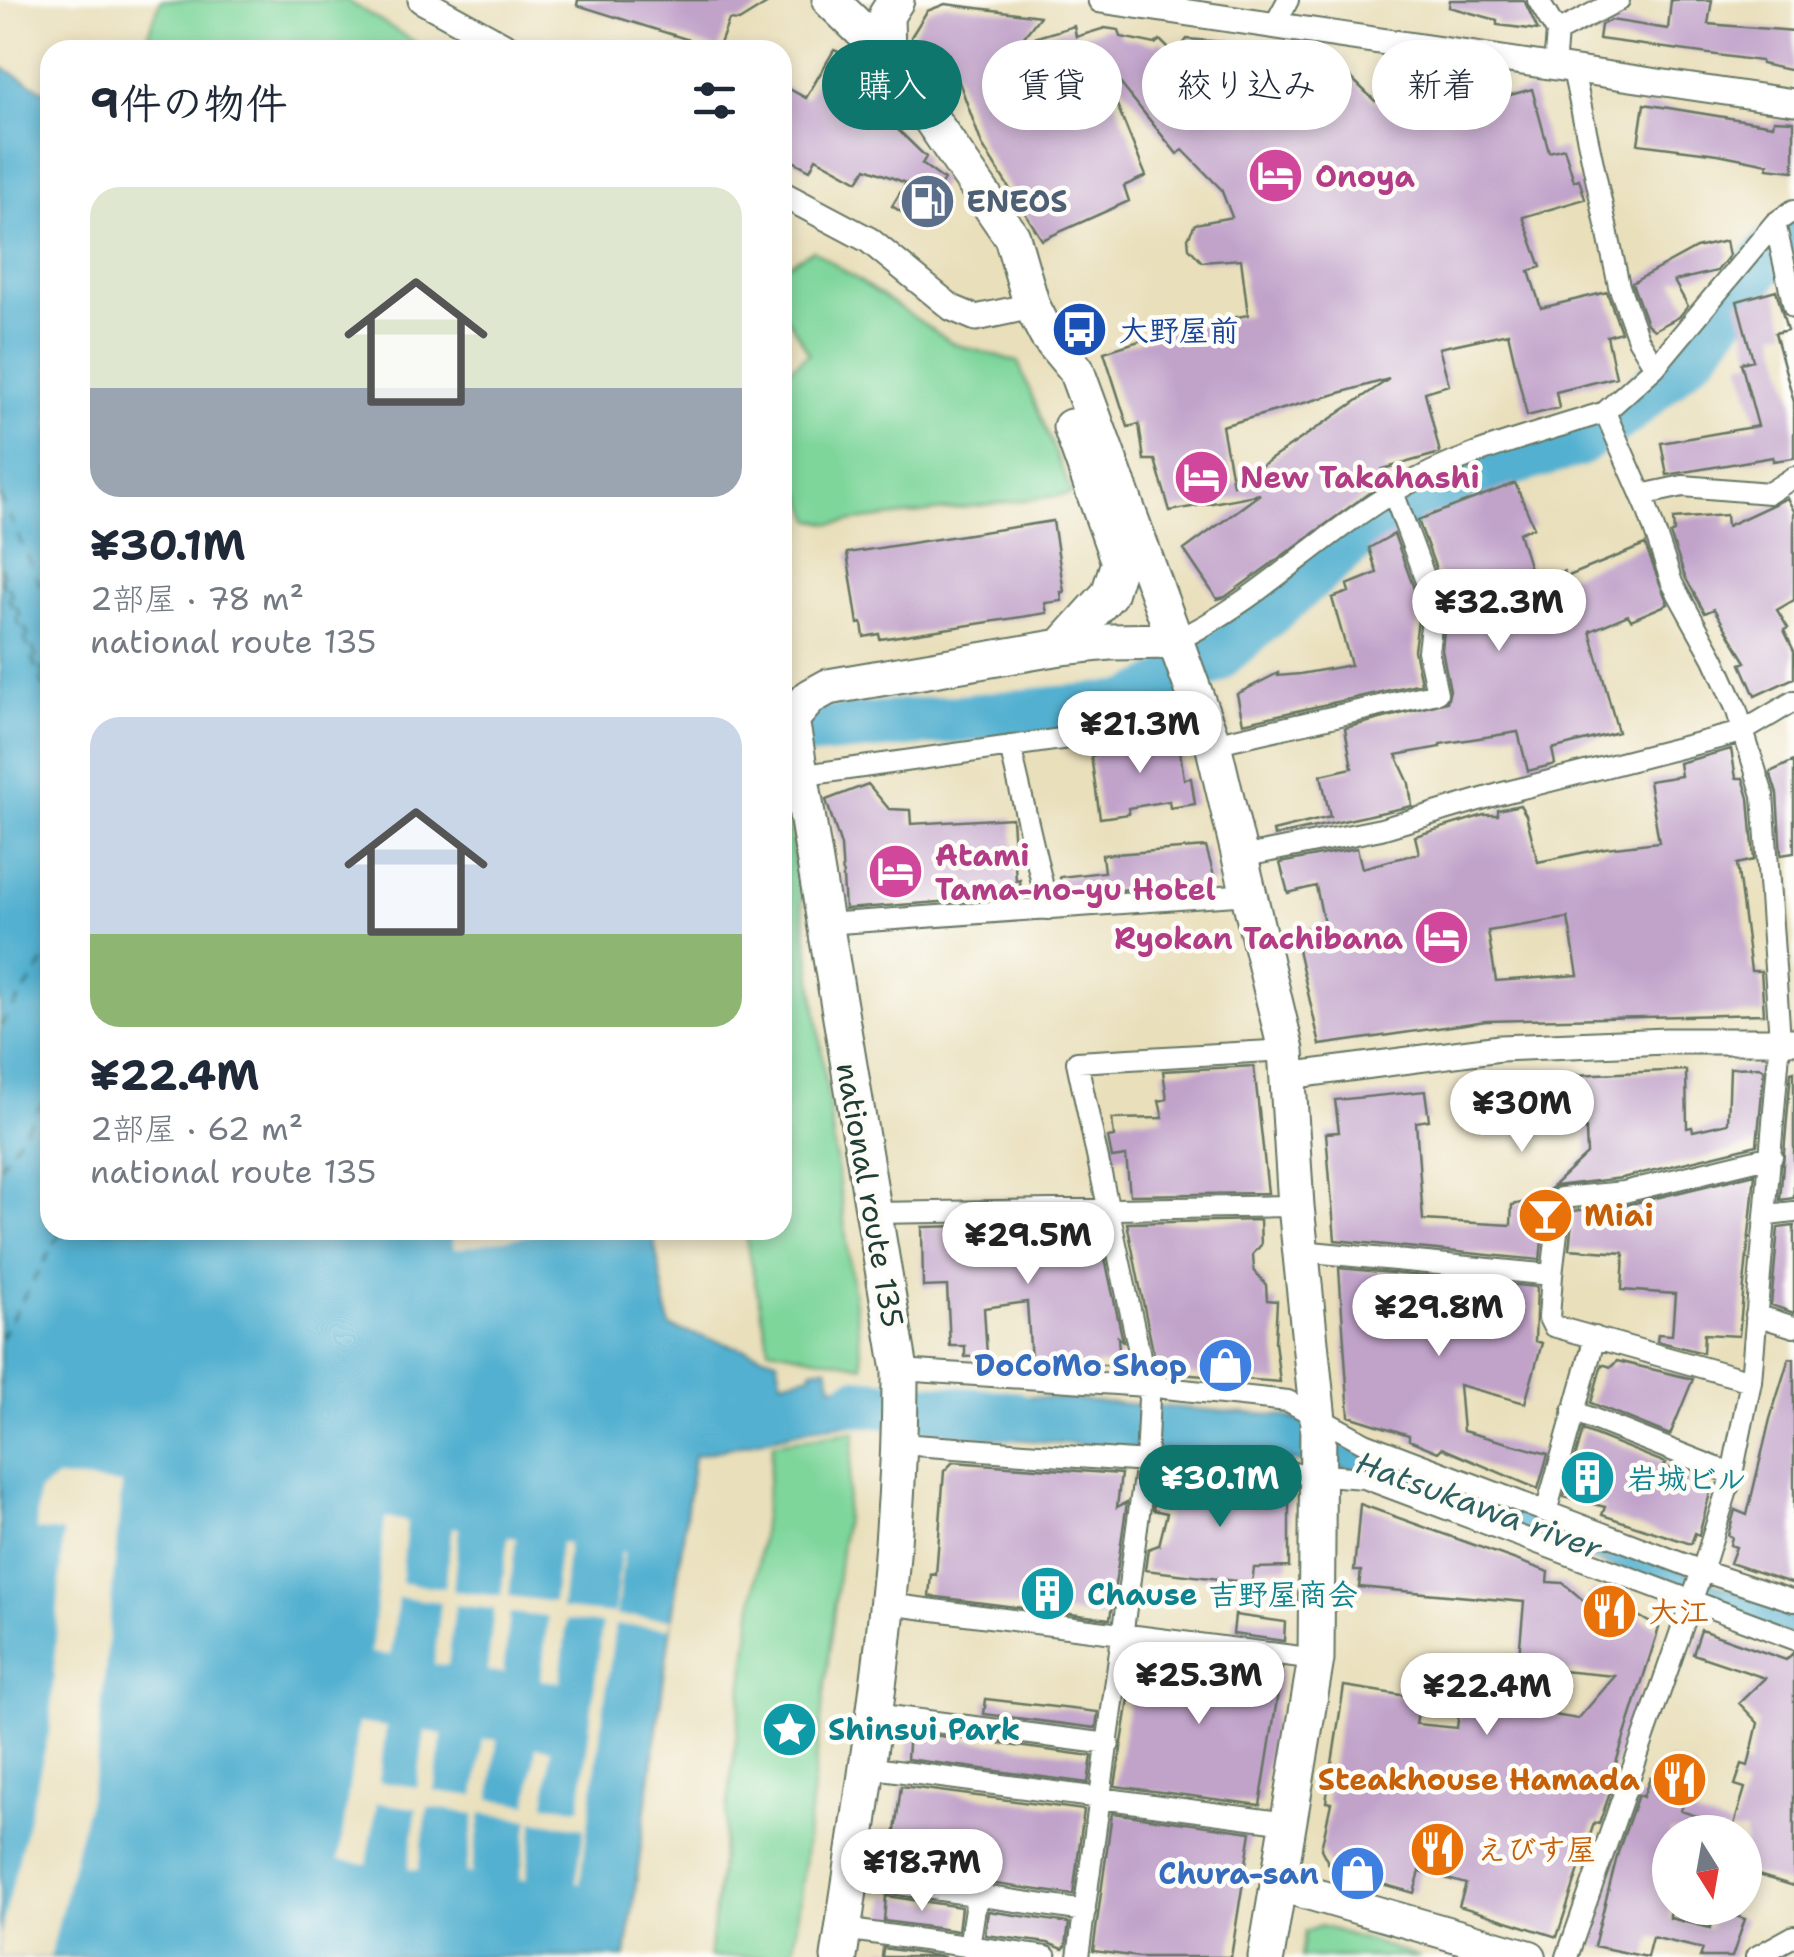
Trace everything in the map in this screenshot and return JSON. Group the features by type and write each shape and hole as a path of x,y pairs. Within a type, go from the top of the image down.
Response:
{"highway":[{"path":"830,0 871,40"},
{"path":"887,40 886,16 896,0"},
{"path":"939,130 1012,237 1040,320 1052,372 1119,562 1109,594 1062,647"},
{"path":"1040,320 1076,370 1212,744 1287,1063 1296,1206 1318,1420 1304,1473 1316,1659 1266,1957"},
{"name":"national route 135","path":"792,710 828,687 1062,647 1174,641"},
{"name":"national route 135","path":"792,742 900,1370 901,1444 887,1604 841,1943"}],"main road":[{"path":"1280,1886 1530,1957"}],"street":[{"path":"421,0 491,40"},
{"path":"1101,0 1794,102"},
{"path":"1274,26 1288,0"},
{"path":"1538,0 1558,32 1619,286 1638,340 1655,367"},
{"path":"1558,32 1620,0"},
{"path":"792,199 869,240 952,308 976,318 1040,320"},
{"path":"1174,641 1206,626 1313,546 1397,503 1441,465 1605,412 1655,367 1774,223 1794,210"},
{"path":"1774,223 1794,306"},
{"path":"1567,1957 1732,1474 1750,1381 1787,1040 1763,795 1736,708 1672,584 1641,495 1605,412"},
{"path":"1641,495 1682,486 1769,492 1794,477"},
{"path":"1212,744 1437,693 1428,652 1434,603 1397,503"},
{"path":"798,776 1147,727 1195,696"},
{"path":"1241,856 1382,829 1499,794 1742,732 1794,701"},
{"path":"1010,746 1048,909"},
{"path":"825,924 1250,894"},
{"path":"1078,1957 1146,1462 1148,1392 1078,1062 1287,1063 1500,1048 1787,1040"},
{"path":"1750,1381 1553,1326 1549,1318 1552,1275 1561,1198 1624,1192 1772,1156"},
{"path":"872,1212 1296,1206"},
{"path":"1768,1215 1794,1212"},
{"path":"1301,1251 1552,1275"},
{"path":"1756,1315 1794,1327"},
{"path":"1546,1512 1595,1337"},
{"path":"900,1370 1288,1401 1365,1444 1794,1601"},
{"path":"1573,1411 1732,1474"},
{"path":"901,1444 1364,1478 1794,1639"},
{"path":"887,1604 1316,1659"},
{"path":"873,1714 1109,1744"},
{"path":"866,1767 1288,1822"},
{"path":"850,1877 1085,1911"},
{"path":"969,1947 977,1895"},
{"path":"1756,1957 1794,1936"},
{"path":"841,1943 969,1947 1046,1957"}],"green space":[{"path":"161,0 346,0 412,40 146,40"},
{"path":"813,250 954,344 1018,362 1072,494 832,524 812,520 792,470 792,367 809,353 792,326 792,262"},
{"path":"792,844 863,1366 769,1348 746,1240 792,1240"},
{"path":"855,1432 793,1957 709,1957 773,1443"},
{"path":"1321,1926 1420,1957 1301,1957 1305,1932"}],"water":[{"path":"0,66 40,88 40,1240 654,1240 670,1327 777,1359 782,1381 827,1367 832,1386 864,1383 863,1423 814,1428 694,1456 626,1957 0,1957"},
{"path":"948,1390 1285,1416 1794,1614 1794,1638 1367,1472 1287,1460 948,1434"}],"pier":[{"path":"452,1240 502,1240 454,1249"},
{"path":"57,1478 122,1484 96,1768 50,1957 0,1957 0,1936 50,1729 63,1532 36,1530 38,1492"},
{"path":"385,1518 407,1521 401,1583 445,1588 452,1527 459,1528 453,1591 501,1596 508,1537 516,1538 509,1596 553,1602 560,1543 568,1544 561,1609 614,1614 624,1552 616,1616 671,1619 670,1628 615,1625 580,1884 576,1883 584,1828 534,1821 526,1880 520,1879 529,1819 481,1813 471,1874 466,1873 475,1814 428,1807 418,1870 408,1869 417,1808 377,1803 367,1864 339,1860 358,1723 386,1727 379,1782 417,1787 425,1731 442,1734 434,1791 475,1796 483,1739 497,1740 490,1799 528,1804 536,1747 551,1749 545,1805 580,1808 602,1624 567,1620 560,1682 541,1680 548,1617 510,1613 503,1673 487,1671 494,1609 455,1605 448,1665 434,1664 441,1602 398,1597 391,1655 371,1653"}],"building":[{"path":"578,0 773,0 739,21 729,20 721,40 689,40 577,5"},
{"path":"1450,0 1524,0 1538,30 1497,25 1497,20 1449,7"},
{"path":"1671,0 1712,0 1708,24 1794,31 1794,71 1761,61 1599,39 1601,25 1611,20 1668,29"},
{"path":"945,4 1040,16 1022,40 982,40 982,130 1122,130 1122,117 1146,176 1124,186 1129,201 1042,240 982,145 962,90 962,40 911,37 927,11"},
{"path":"1074,26 1076,37 1105,28 1119,30 1121,37 1142,41 1142,110 1122,85 1122,40 1027,40"},
{"path":"822,71 822,130 898,130 926,157 922,164 944,180 917,222 892,206 906,183 866,168 858,181 816,158 810,170 792,160 792,90 806,98"},
{"path":"1352,79 1372,98 1372,130 1512,130 1512,94 1532,89 1549,152 1564,148 1574,181 1579,179 1585,199 1523,217 1541,267 1529,271 1541,308 1607,292 1621,332 1607,336 1616,377 1556,392 1559,408 1527,416 1508,333 1439,348 1449,385 1425,392 1440,453 1383,469 1390,478 1217,599 1184,550 1260,494 1170,511 1155,460 1144,460 1139,424 1128,427 1104,352 1184,327 1248,315 1241,259 1202,262 1189,248 1188,238 1195,224 1232,217 1221,189 1183,150 1177,154 1158,130 1352,130","holes":["1389,379 1233,485 1222,426"]},
{"path":"1644,104 1773,125 1774,120 1794,121 1794,171 1718,154 1638,144"},
{"path":"1726,241 1729,256 1717,271 1674,281 1688,306 1679,317 1654,330 1647,324 1632,283 1696,248"},
{"path":"1776,290 1787,330 1775,333 1794,402 1794,458 1773,461 1773,457 1667,475 1661,443 1758,426 1741,363 1753,360 1737,301"},
{"path":"1515,483 1534,527 1519,533 1534,582 1564,571 1566,577 1645,545 1668,604 1631,620 1628,615 1590,631 1618,732 1552,749 1555,764 1528,771 1518,732 1396,755 1409,783 1412,806 1274,836 1273,831 1330,817 1321,775 1352,768 1345,728 1447,702 1450,690 1442,650 1447,599 1418,520"},
{"path":"1787,498 1794,511 1794,600 1777,610 1788,628 1784,630 1794,651 1794,678 1755,696 1741,664 1746,662 1714,609 1705,613 1685,577 1670,534 1674,532 1673,519 1726,515 1727,526"},
{"path":"1053,521 1064,592 1062,601 1045,603 1047,613 880,639 879,634 864,637 862,623 858,624 847,553"},
{"path":"1394,534 1420,605 1414,650 1421,683 1243,723 1237,694 1278,673 1300,674 1351,665 1332,598 1349,592 1347,585 1377,573 1369,548"},
{"path":"1173,736 1175,752 1180,751 1184,779 1191,778 1195,804 1170,808 1169,801 1128,808 1129,814 1100,818 1091,756 1095,755 1094,748"},
{"path":"1731,749 1736,778 1743,778 1749,798 1754,860 1737,864 1751,971 1761,971 1764,1014 1486,1021 1320,1045 1294,932 1324,924 1316,886 1288,893 1280,863 1357,848 1362,868 1419,853 1415,836 1484,815 1498,815 1498,810 1520,805 1538,862 1659,842 1649,781 1681,776 1679,763","holes":["1568,918 1578,975 1496,981 1488,931"]},
{"path":"1794,761 1794,853 1781,855 1777,794 1770,772"},
{"path":"868,784 889,809 910,810 911,824 1012,818 1016,881 1020,880 1021,896 845,909 841,846 826,800"},
{"path":"1206,847 1216,883 1062,894 1060,877 1104,872 1102,855"},
{"path":"1254,1066 1268,1193 1130,1195 1126,1156 1112,1158 1108,1138 1114,1137 1112,1119 1163,1118 1159,1101 1167,1099 1163,1071"},
{"path":"1730,1068 1764,1070 1757,1145 1622,1178 1555,1186 1547,1196 1540,1260 1335,1240 1326,1133 1339,1132 1335,1100 1425,1091 1429,1120 1416,1122 1423,1220 1511,1225 1512,1205 1539,1199 1587,1154 1585,1108 1531,1110 1529,1077 1686,1070 1687,1128 1692,1127 1693,1131 1728,1123"},
{"path":"1794,1071 1794,1198 1780,1200 1791,1072"},
{"path":"1755,1174 1739,1336 1704,1334 1703,1353 1657,1341 1658,1334 1672,1335 1675,1294 1622,1290 1624,1253 1569,1249 1573,1211 1627,1205"},
{"path":"1260,1220 1261,1245 1253,1254 1254,1270 1266,1285 1267,1300 1277,1301 1275,1342 1280,1382 1166,1373 1156,1366 1127,1223"},
{"path":"1090,1224 1099,1231 1123,1341 1118,1337 1120,1365 1043,1365 1043,1360 1031,1361 1027,1302 984,1308 987,1356 965,1357 965,1346 950,1346 947,1286 923,1287 922,1227"},
{"path":"1794,1226 1794,1313 1771,1305 1778,1228"},
{"path":"1339,1268 1537,1287 1535,1341 1542,1343 1525,1403 1459,1385 1463,1431 1548,1454 1538,1489 1442,1448 1438,1452 1409,1440 1409,1435 1349,1416"},
{"path":"1789,1358 1794,1359 1794,1584 1730,1563 1736,1547 1730,1545 1732,1537 1728,1535 1735,1510 1747,1515"},
{"path":"1617,1361 1693,1379 1670,1435 1591,1403 1602,1364 1611,1367"},
{"path":"1583,1430 1666,1463 1664,1466 1688,1476 1686,1483 1710,1493 1699,1535 1695,1533 1691,1544 1602,1515 1605,1507 1564,1497"},
{"path":"953,1462 1121,1474 1117,1507 1127,1502 1110,1619 929,1596 931,1574 936,1575 944,1471"},
{"path":"1172,1479 1289,1490 1289,1567 1254,1568 1252,1583 1145,1570 1148,1549 1159,1545 1167,1513 1153,1510 1156,1487"},
{"path":"1360,1504 1549,1572 1548,1582 1563,1583 1590,1606 1591,1590 1632,1606 1630,1611 1659,1628 1609,1786 1612,1787 1599,1824 1594,1823 1557,1937 1459,1906 1466,1884 1420,1871 1414,1893 1332,1870 1321,1849 1331,1803 1326,1802 1344,1686 1420,1698 1416,1724 1457,1728 1466,1661 1518,1667 1524,1602 1359,1587 1361,1571 1354,1571","holes":["1551,1670 1615,1676 1578,1719 1547,1714"]},
{"path":"1235,1615 1285,1622 1284,1641 1233,1634"},
{"path":"1701,1630 1786,1660 1794,1652 1794,1886 1762,1876 1762,1815 1737,1815 1745,1788 1735,1785 1742,1764 1748,1766 1758,1723 1739,1703 1765,1678 1693,1654"},
{"path":"1137,1650 1282,1668 1260,1805 1115,1786"},
{"path":"986,1699 1098,1712 1096,1728 984,1714"},
{"path":"909,1732 1092,1756 1088,1783 907,1759"},
{"path":"1668,1760 1695,1769 1681,1811 1693,1815 1652,1815 1652,1925 1710,1928 1743,1925 1732,1957 1700,1957 1703,1949 1652,1937 1647,1957 1594,1946 1619,1849 1638,1795 1643,1797 1650,1778 1660,1781"},
{"path":"901,1786 1084,1810 1073,1895 890,1869"},
{"path":"1112,1813 1251,1832 1231,1957 1139,1957 1093,1951"},
{"path":"886,1896 961,1907 958,1931 884,1921"},
{"path":"988,1911 1069,1923 1066,1946 1063,1949 1048,1943 985,1935"},
{"path":"883,1948 945,1957 882,1957"}],"waterway":[{"path":"792,733 1130,704 1214,660 1370,526 1464,476 1576,444 1625,413 1698,348 1772,251 1794,236"},
{"name":"Hatsukawa river","path":"855,1402 1014,1415"}],"ferry route":[{"path":"0,495 40,585"},
{"path":"0,565 40,666"},
{"path":"0,575 40,677"},
{"path":"0,1027 40,969"},
{"path":"0,1166 40,1107"},
{"path":"0,1339 56,1240"}],"place":[{"name":"Onoya","path":"1276,176"},
{"name":"ENEOS","path":"927,201"},
{"name":"大野屋前","path":"1080,330"},
{"name":"New Takahashi","path":"1201,477"},
{"name":"Atami Tama-no-yu Hotel","path":"896,872"},
{"name":"Ryokan Tachibana","path":"1442,938"},
{"name":"Miai","path":"1545,1215"},
{"name":"DoCoMo Shop","path":"1226,1365"},
{"name":"岩城ビル","path":"1588,1478"},
{"name":"Chause 吉野屋商会","path":"1048,1594"},
{"name":"大江","path":"1610,1611"},
{"name":"Shinsui Park","path":"789,1729"},
{"name":"Steakhouse Hamada","path":"1679,1779"},
{"name":"えびす屋","path":"1438,1849"},
{"name":"Chura-san","path":"1358,1873"}]}
